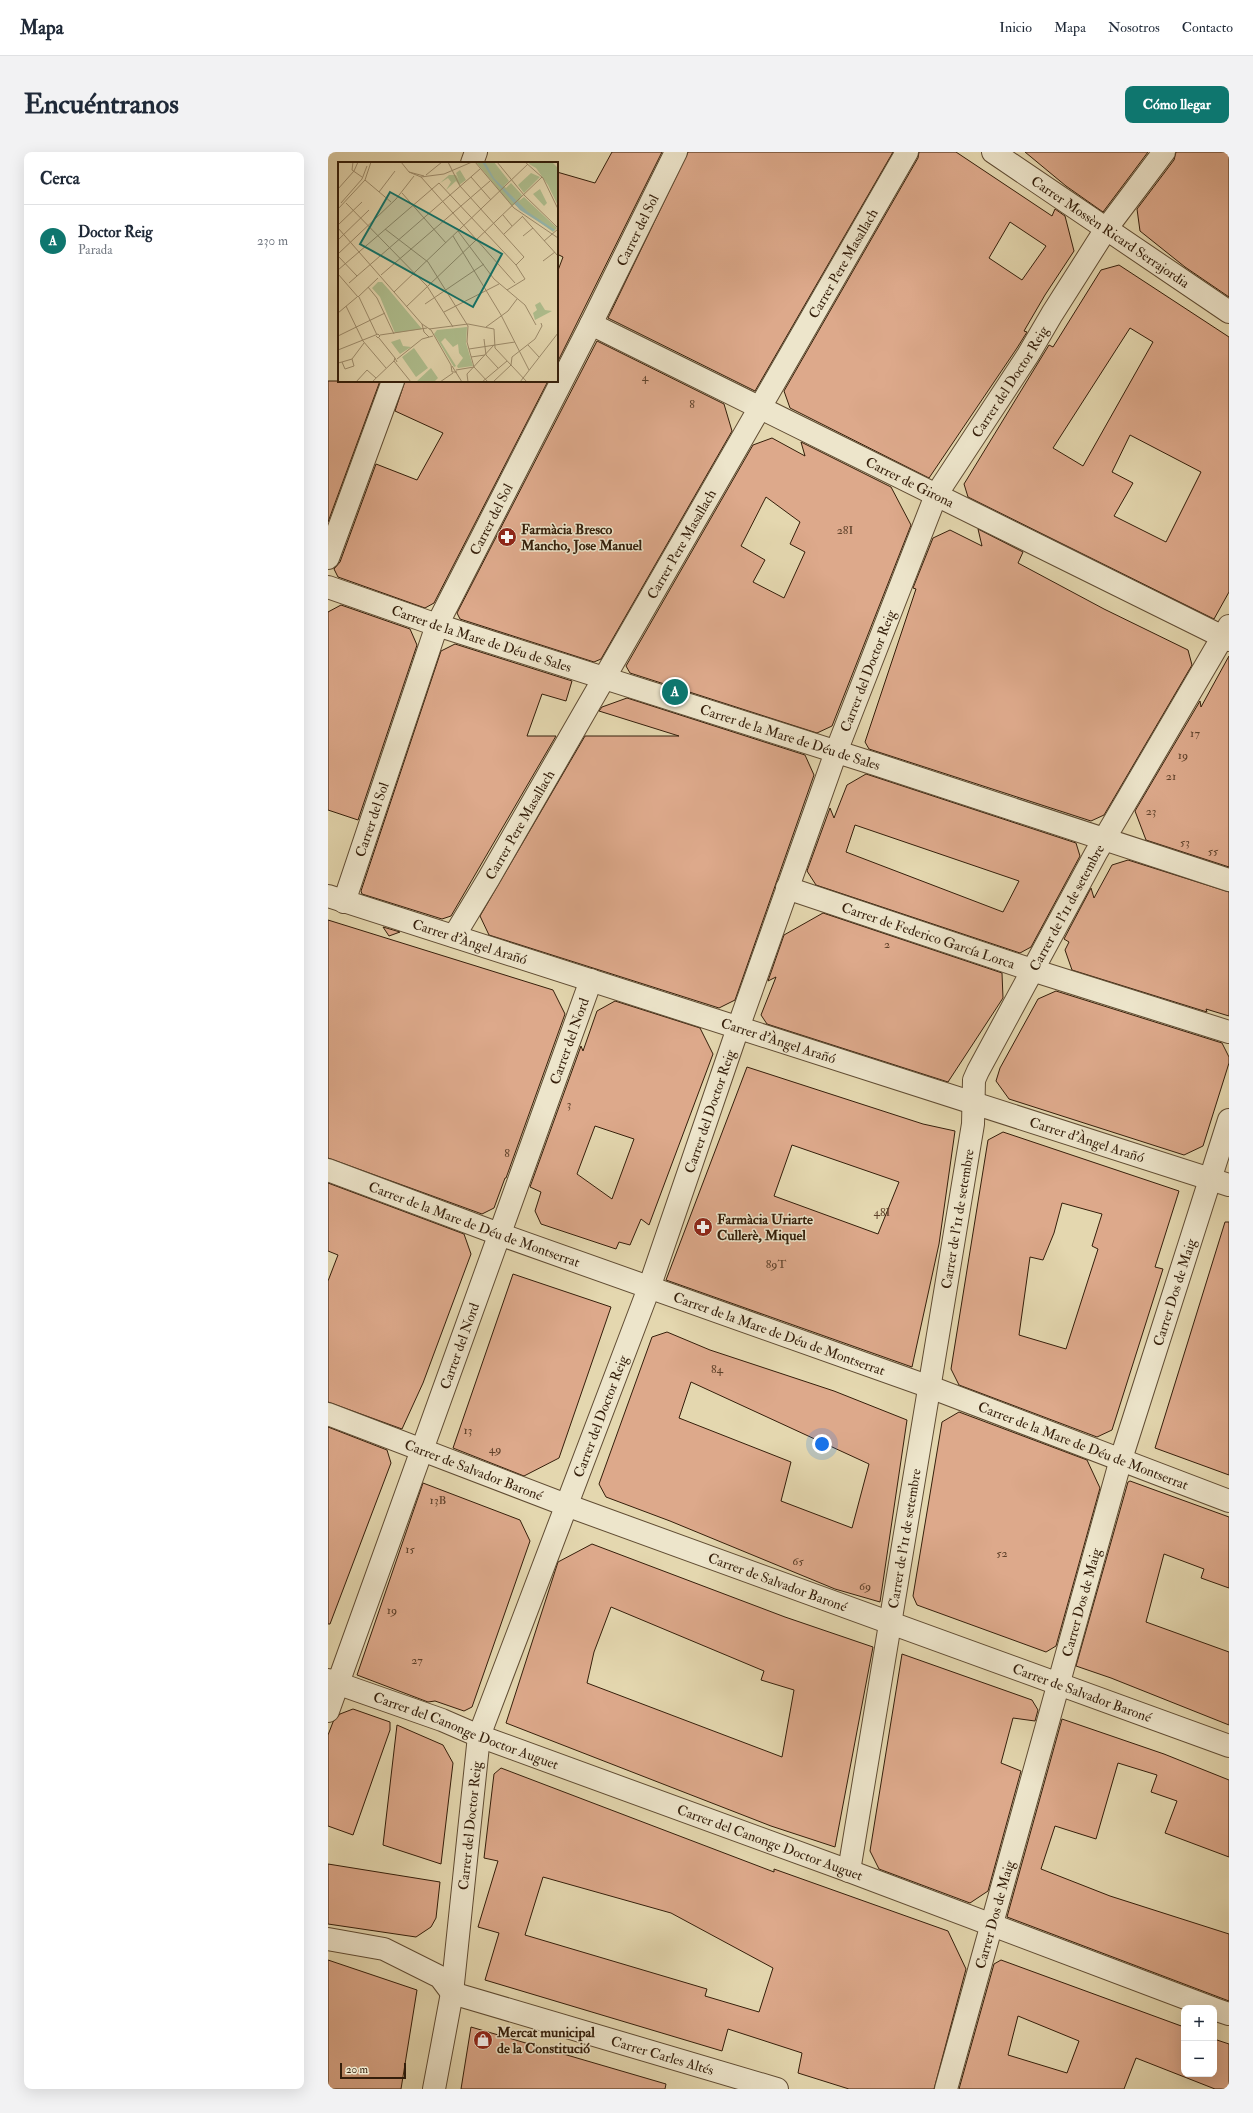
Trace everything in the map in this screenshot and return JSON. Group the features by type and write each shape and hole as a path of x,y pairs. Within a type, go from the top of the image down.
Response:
{"street":[{"path":"472,162 476,152"},
{"name":"Carrer del Sol","path":"336,899 437,625 591,324 676,152"},
{"name":"Carrer Pere Masallach","path":"454,936 604,679 907,152"},
{"name":"Carrer Mossèn Ricard Serrajordia","path":"993,152 1229,312"},
{"name":"Carrer del Doctor Reig","path":"434,2089 452,1993 479,1736 649,1288 738,1028 836,752 936,495 1028,355 1106,229 1164,152"},
{"name":"Carrer de Girona","path":"591,324 936,495 1227,634"},
{"path":"328,558 393,382"},
{"name":"Carrer de la Mare de Déu de Sales","path":"328,587 437,625 1106,838 1229,880"},
{"name":"Carrer de l'11 de setembre","path":"850,1871 973,1124 974,1080 1096,853 1227,634"},
{"name":"Carrer de Federico García Lorca","path":"787,888 1032,970 1229,1032"},
{"name":"Carrer d'Àngel Arañó","path":"336,899 1220,1182"},
{"name":"Carrer del Nord","path":"328,1711 333,1682 422,1450 591,980"},
{"name":"Carrer Dos de Maig","path":"946,2089 1121,1459 1220,1182 1229,1120"},
{"name":"Carrer de la Mare de Déu de Montserrat","path":"328,1170 499,1234 930,1388 1229,1501"},
{"name":"Carrer de Salvador Baroné","path":"328,1414 566,1505 1229,1746"},
{"name":"Carrer del Canonge Doctor Auguet","path":"333,1682 442,1720 479,1736 850,1871 992,1926 1205,2005"},
{"path":"328,1938 384,1949 440,1977 452,1993"},
{"name":"Carrer Carles Altés","path":"452,1993 755,2086 777,2089"},
{"name":"Carrer del Canonge Doctor Auguet","path":"1217,2010 1229,2014"}],"building":[{"path":"612,152 662,152 558,361 558,270 563,257 558,254 558,172 595,183"},
{"path":"688,152 893,152 755,391 608,318"},
{"path":"919,152 956,152 1052,216 1055,209 1065,216 1074,251 1045,295 1024,331 1027,332 1017,348 929,478 790,408 784,391 918,158","holes":["1010,222 1046,246 1022,280 989,258"]},
{"path":"1025,152 1148,152 1103,212 1066,186"},
{"path":"1176,152 1229,152 1229,297 1185,267 1140,231 1137,209 1174,160"},
{"path":"1119,265 1229,337 1229,592 1214,619 968,497 964,484 1049,345 1053,347 1101,270","holes":["1130,328 1153,342 1083,466 1053,448","1130,435 1201,472 1166,542 1114,516 1133,483 1112,472"]},
{"path":"597,341 724,404 732,431 601,659 594,662 460,619 457,613"},
{"path":"328,381 380,382 328,522"},
{"path":"405,382 547,382 434,603 425,608 338,577 334,569 340,562 376,464 417,480 443,433 395,411"},
{"path":"772,438 805,456 801,442 891,487 911,525 832,726 817,733 630,673 626,666 753,445","holes":["766,497 800,522 790,544 805,552 784,598 753,582 765,560 741,546"]},
{"path":"978,529 1023,552 1018,563 1104,609 1188,650 1192,665 1104,815 1091,821 869,749 865,742 916,589 913,588 933,538 950,530 982,546"},
{"path":"341,605 410,629 417,645 358,820 328,810 328,612"},
{"path":"455,644 572,681 566,701 542,694 527,736 556,736 451,916 442,919 362,894 361,891 441,651"},
{"path":"1229,656 1229,867 1146,840 1135,811 1200,701 1201,707"},
{"path":"627,698 805,755 814,775 735,1000 719,1008 489,935 480,916 585,736 679,736 599,711 602,707"},
{"path":"866,774 1076,843 1080,856 1031,947 1020,953 816,885 807,871 830,808 834,818 847,785","holes":["855,825 1019,881 1003,912 846,852"]},
{"path":"1128,860 1229,892 1229,1016 1206,1009 1207,1012 1072,970 1065,950 1069,942 1064,939 1091,888 1094,898 1112,865"},
{"path":"823,913 1002,973 1003,998 948,1082 767,1024 761,1015 776,977 768,981 784,935"},
{"path":"328,920 553,990 565,1014 494,1208 482,1214 328,1158"},
{"path":"383,927 400,932 389,936"},
{"path":"1056,991 1222,1043 1229,1057 1229,1063 1203,1146 1184,1155 1009,1099 996,1081 1000,1068 1038,999"},
{"path":"615,1001 700,1028 713,1054 649,1225 641,1219 630,1245 619,1242 616,1249 541,1224 535,1211 541,1192 530,1187 581,1046 583,1051 597,1011","holes":["595,1126 634,1139 612,1199 577,1174"]},
{"path":"747,1067 923,1124 955,1131 939,1244 912,1367 666,1280","holes":["792,1145 899,1182 878,1234 774,1196"]},
{"path":"1003,1132 1179,1191 1155,1267 1163,1269 1112,1430 1097,1437 959,1385 951,1369 988,1140","holes":["1062,1203 1102,1214 1092,1246 1098,1249 1066,1349 1019,1335 1030,1257 1043,1260 1054,1233"]},
{"path":"328,1183 464,1234 471,1254 423,1383 402,1429 328,1402 328,1281 338,1255 328,1251"},
{"path":"1225,1222 1229,1222 1229,1475 1155,1448"},
{"path":"513,1274 611,1307 559,1458 524,1476 453,1448"},
{"path":"667,1332 710,1350 834,1391 907,1420 880,1602 835,1589 670,1521 606,1497 599,1484 652,1337","holes":["691,1382 869,1464 852,1528 781,1501 791,1462 679,1418"]},
{"path":"959,1412 1087,1460 1100,1488 1056,1646 1046,1652 917,1605 913,1596 942,1422"},
{"path":"328,1427 387,1450 391,1463 330,1624 328,1624"},
{"path":"1130,1481 1229,1517 1229,1588 1201,1578 1204,1569 1164,1554 1146,1622 1229,1652 1229,1725 1111,1678 1076,1666 1128,1482"},
{"path":"423,1483 520,1520 530,1541 472,1707 464,1711 435,1701 428,1702 357,1675"},
{"path":"592,1544 785,1617 873,1647 835,1847 771,1826 506,1723 558,1562","holes":["611,1607 764,1671 761,1680 794,1690 782,1757 587,1683 594,1652"]},
{"path":"902,1654 1032,1700 1038,1710 1035,1721 1013,1718 1001,1763 1021,1771 988,1891 970,1903 879,1869 870,1851"},
{"path":"353,1709 390,1722 390,1730 353,1835 328,1826 328,1735 333,1722 340,1714"},
{"path":"1062,1719 1164,1754 1229,1780 1229,1857 1165,1833 1177,1801 1151,1792 1157,1775 1118,1763 1096,1839 1055,1826 1041,1869 1110,1896 1229,1934 1229,2001 1007,1917"},
{"path":"397,1725 443,1745 453,1763 441,1864 383,1845"},
{"path":"501,1768 774,1872 774,1869 948,1931 966,1969 934,2089 849,2089 798,2073 802,2053 728,2029 722,2051 485,1980 499,1933 478,1927 498,1861 484,1858 494,1774","holes":["543,1877 671,1913 773,1968 759,2012 705,1996 707,1989 525,1935"]},
{"path":"328,1864 440,1882 436,1918 431,1927 416,1937 328,1924"},
{"path":"328,1960 417,1990 401,2089 328,2089"},
{"path":"1001,1960 1181,2026 1181,2076 1136,2058 1124,2089 959,2089 994,1964","holes":["1018,2016 1079,2041 1067,2073 1008,2055"]},
{"path":"471,2027 666,2084 665,2089 461,2089"},
{"path":"1217,2040 1229,2044 1229,2089 1215,2089 1184,2077 1217,2077"}],"place":[{"name":"Farmàcia Bresco Mancho, Jose Manuel","path":"507,537"},
{"name":"Doctor Reig","path":"675,692"},
{"name":"Farmàcia Uriarte Cullerè, Miquel","path":"703,1227"},
{"name":"Mercat municipal de la Constitució","path":"483,2040"}]}
